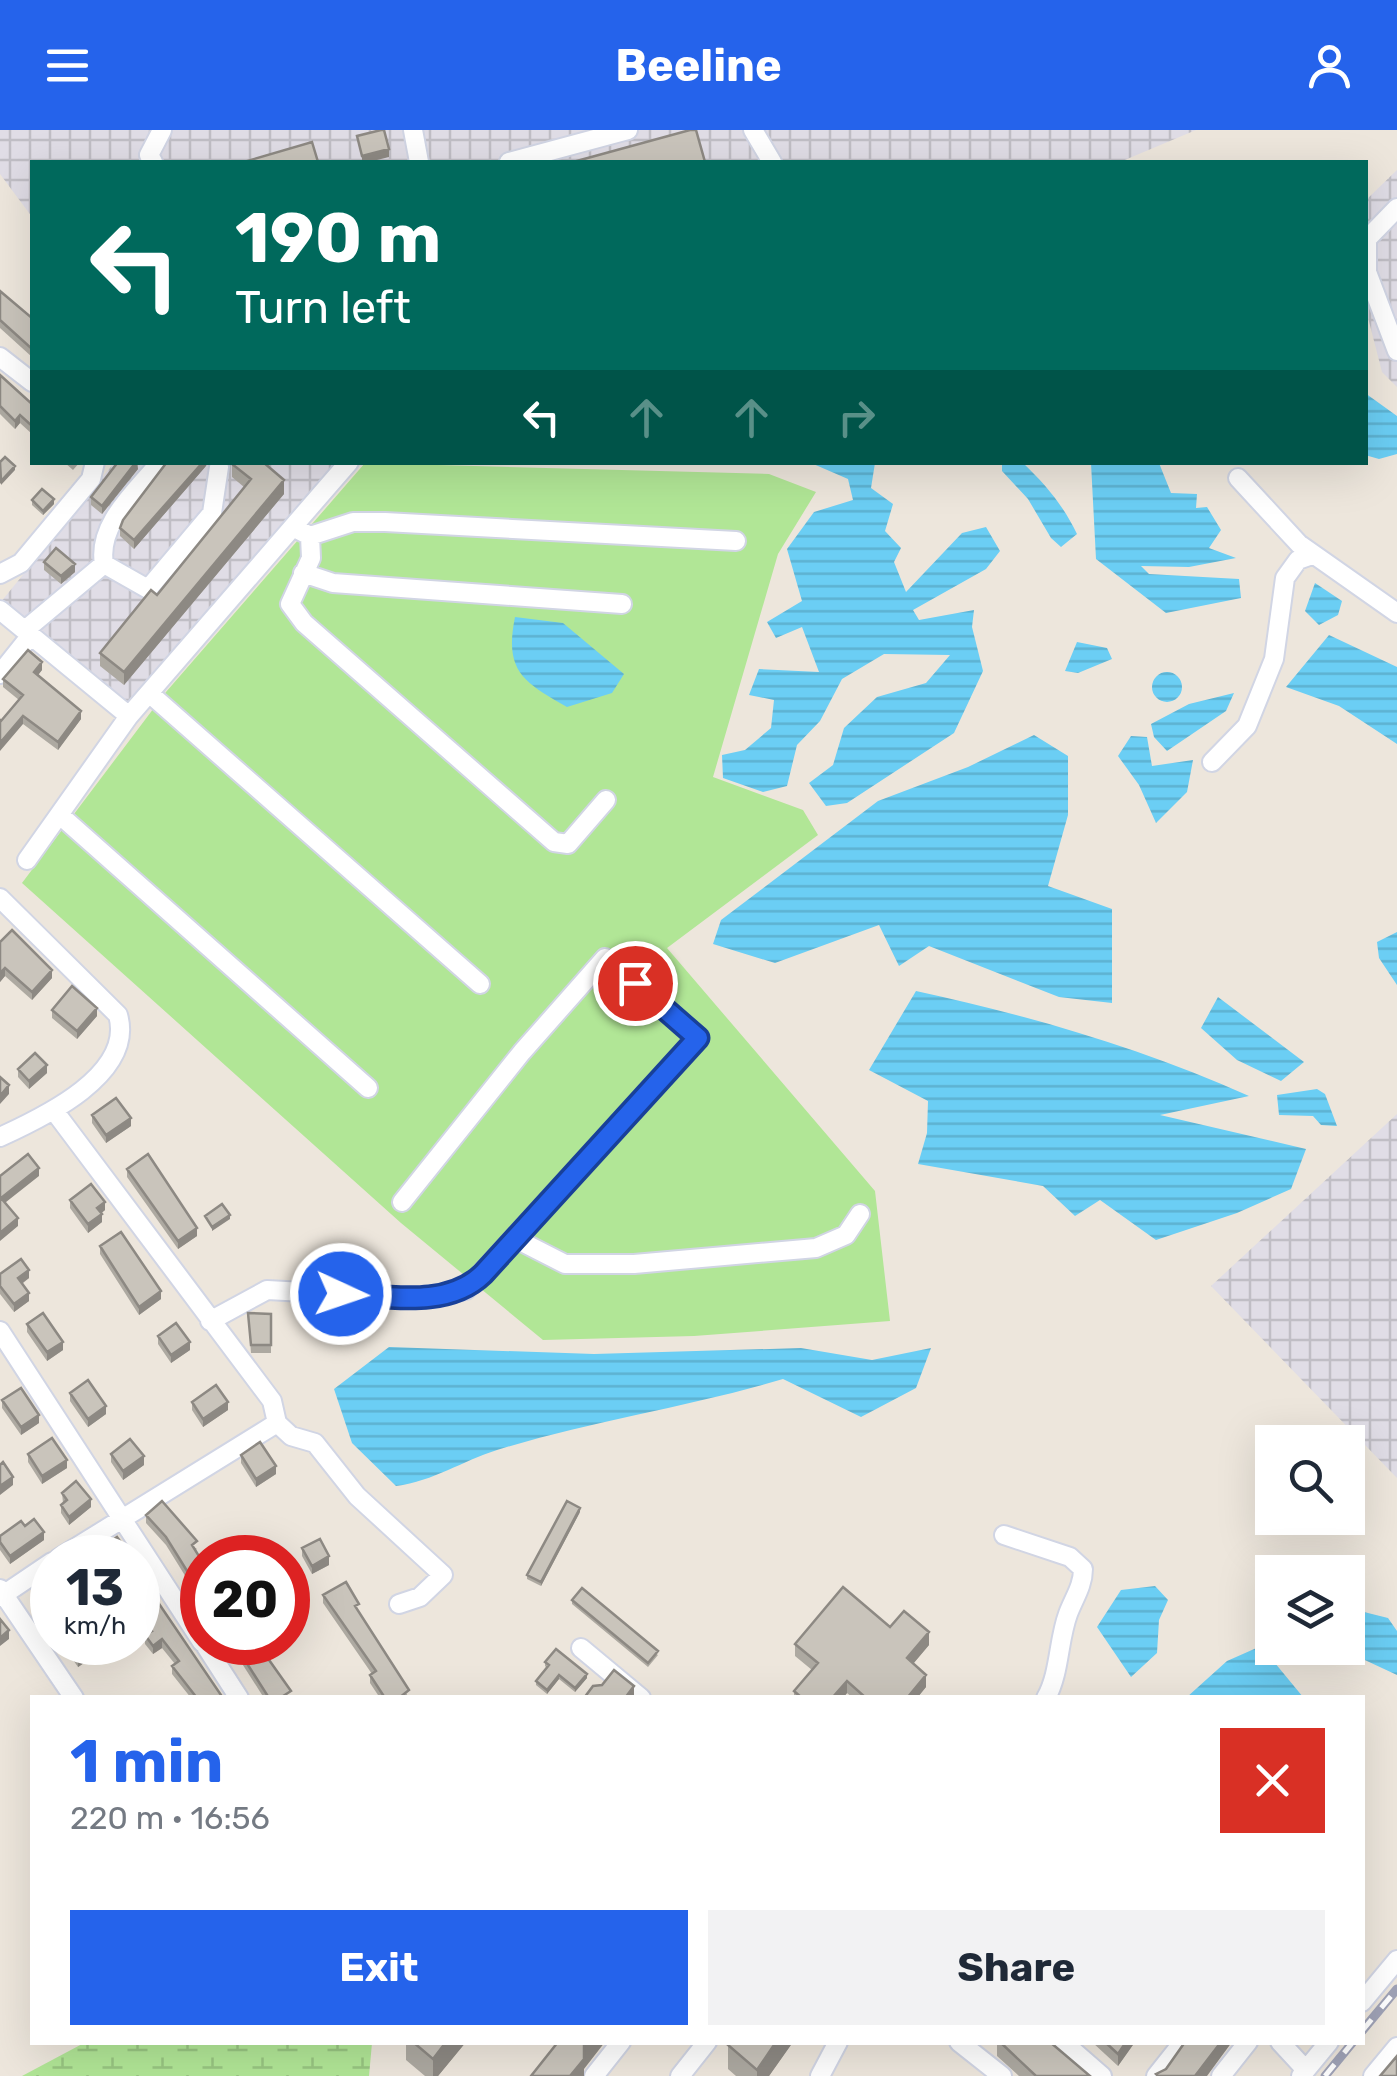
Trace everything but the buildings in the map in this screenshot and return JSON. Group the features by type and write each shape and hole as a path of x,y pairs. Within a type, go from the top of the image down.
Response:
{"street":[{"path":"152,160 149,155 162,130"},
{"path":"413,130 419,160"},
{"path":"516,160 628,130"},
{"path":"753,130 771,160"},
{"path":"1368,238 1393,219"},
{"path":"1368,272 1397,351"},
{"path":"0,357 30,380"},
{"path":"0,574 21,563 91,479 94,465"},
{"path":"158,465 115,516 100,544 104,564 148,589 212,513 219,466"},
{"path":"27,860 129,716 346,465"},
{"path":"1238,478 1258,505 1312,554 1397,614"},
{"path":"293,527 310,536 354,522 384,522 736,541"},
{"path":"310,536 311,558 290,604 304,624 554,842 568,844 606,800"},
{"path":"1212,762 1248,726 1274,660 1285,578 1298,560 1312,554"},
{"path":"0,674 28,633 104,564"},
{"path":"303,573 333,583 622,604"},
{"path":"0,610 129,716"},
{"path":"149,693 480,984"},
{"path":"61,816 368,1088"},
{"path":"0,898 118,1015 123,1032 110,1063 55,1112 0,1137"},
{"path":"210,1321 267,1290 415,1298 466,1290 698,1038 605,958 522,1052 402,1202"},
{"path":"55,1112 272,1401 277,1423 291,1436 314,1443 357,1496 442,1575 420,1597 399,1604"},
{"path":"514,1238 565,1264 634,1264 816,1248 846,1235 860,1214"},
{"path":"0,1331 180,1608"},
{"path":"94,1535 277,1423"},
{"path":"1004,1535 1070,1558 1083,1569 1083,1582 1067,1616 1054,1684 1048,1695"},
{"path":"30,1575 1,1593 72,1695"},
{"path":"581,1648 608,1680 636,1695"},
{"path":"218,1665 238,1695"},
{"path":"1365,1998 1397,1960"},
{"path":"594,2076 619,2045"},
{"path":"820,2076 836,2045"},
{"path":"963,2045 1002,2076"},
{"path":"1066,2045 1102,2076"},
{"path":"1156,2076 1181,2045"},
{"path":"1221,2076 1246,2045"},
{"path":"1282,2045 1304,2073 1327,2045"},
{"path":"680,2076 696,2046"},
{"path":"1373,2076 1397,2048"}],"shaded area":[{"path":"0,130 1196,130 1125,160 30,160 30,214 0,174"},
{"path":"1397,170 1397,387 1382,372 1368,318 1368,198"},
{"path":"112,465 333,465 126,706 0,603"},
{"path":"1397,1114 1397,1478 1365,1445 1365,1425 1346,1425 1211,1286"}],"green space":[{"path":"363,465 769,474 816,492 778,554 713,777 803,810 818,835 667,948 875,1191 890,1321 694,1336 543,1340 401,1223 22,883 166,692"},
{"path":"80,2045 372,2045 369,2076 22,2076"}],"water":[{"path":"1368,395 1397,416 1397,454 1379,459 1368,456"},
{"path":"816,465 875,465 871,488 893,504 885,531 901,548 894,562 906,592 962,533 986,527 1000,551 986,569 913,610 919,620 974,610 972,627 983,671 954,733 847,803 826,806 809,783 833,765 844,728 877,697 926,683 950,655 884,654 842,679 820,721 797,745 787,786 763,792 723,778 722,755 745,750 771,728 774,700 749,695 759,669 819,672 802,627 776,638 767,622 802,601 787,549 814,512 853,500 848,479"},
{"path":"1002,465 1025,465 1053,496 1077,534 1061,547 1051,538 1028,499 1002,471"},
{"path":"1091,465 1160,465 1171,493 1197,494 1196,508 1207,507 1221,530 1209,548 1236,558 1189,567 1141,566 1149,574 1239,579 1241,598 1166,613 1096,559"},
{"path":"1315,583 1342,601 1338,615 1319,625 1305,611"},
{"path":"515,617 563,623 624,674 612,693 567,707 528,682 515,663 512,650"},
{"path":"1329,635 1397,667 1397,744 1339,706 1286,687"},
{"path":"1077,642 1107,648 1112,659 1078,673 1065,671"},
{"path":"1167,672 1178,676 1182,687 1178,698 1167,702 1156,698 1152,687 1156,676"},
{"path":"1234,693 1226,711 1167,751 1154,737 1151,724 1189,704"},
{"path":"1034,735 1068,756 1068,815 1048,886 1112,909 1112,1003 1059,997 929,946 899,966 879,925 775,963 713,944 721,920 878,801 968,767"},
{"path":"1131,736 1147,737 1152,766 1193,760 1187,792 1156,823 1139,785 1118,756"},
{"path":"1397,932 1397,985 1379,958 1377,942"},
{"path":"916,991 1086,1035 1249,1096 1160,1115 1306,1149 1291,1189 1237,1213 1156,1240 1100,1200 1075,1216 1043,1186 918,1164 927,1133 928,1101 869,1070"},
{"path":"1218,997 1304,1062 1281,1081 1237,1060 1201,1028"},
{"path":"1317,1089 1325,1094 1337,1126 1321,1125 1313,1116 1279,1115 1277,1095"},
{"path":"389,1347 594,1354 801,1348 872,1360 931,1348 916,1388 861,1417 783,1379 532,1440 396,1486 352,1443 334,1389"},
{"path":"1155,1586 1168,1600 1159,1620 1157,1653 1131,1677 1097,1627 1121,1590"},
{"path":"1365,1612 1388,1618 1397,1631 1397,1675 1365,1660"},
{"path":"1255,1649 1255,1665 1277,1665 1301,1695 1189,1695 1227,1661"}],"railway":[{"path":"1365,2027 1397,1989"},
{"path":"1325,2076 1351,2045"}],"route":[{"path":"341,1294 415,1298 466,1290 483,1274 698,1038 635,983"}]}
